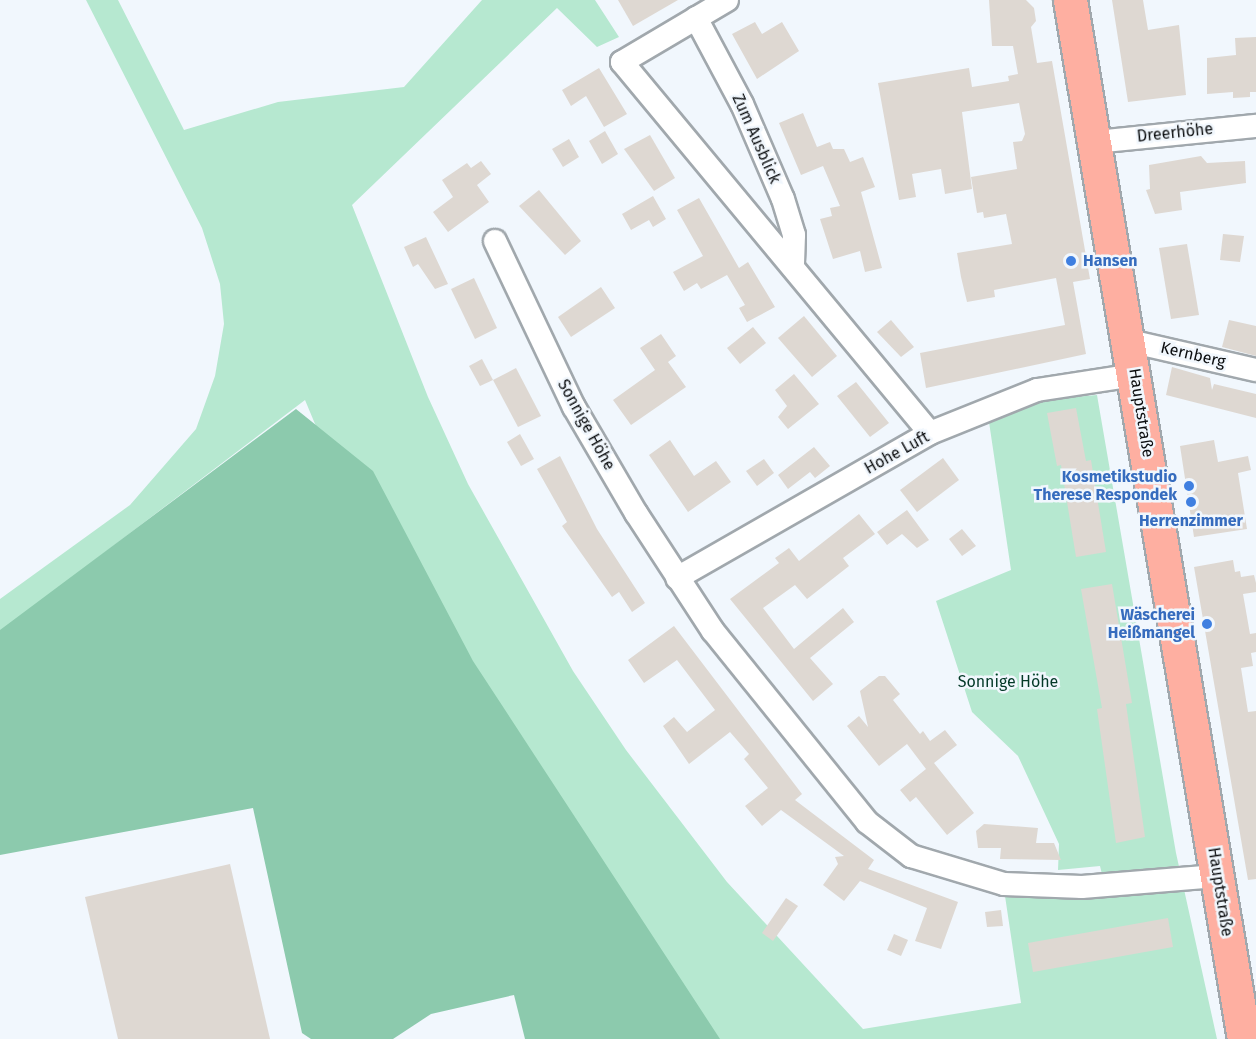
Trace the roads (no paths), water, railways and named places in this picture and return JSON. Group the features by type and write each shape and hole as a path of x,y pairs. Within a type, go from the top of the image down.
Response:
{"main road":[{"name":"Hauptstraße","path":"1070,0 1129,341 1244,1039"}],"street":[{"path":"728,0 622,62 930,433"},
{"name":"Zum Ausblick","path":"696,18 742,104 783,199 794,235 794,267"},
{"name":"Dreerhöhe","path":"1095,142 1256,126"},
{"name":"Sonnige Höhe","path":"495,241 574,407 677,578 779,717 874,829 911,856 1004,884 1082,887 1217,876"},
{"name":"Kernberg","path":"1129,341 1256,370"},
{"name":"Hohe Luft","path":"677,578 930,433 1037,390 1134,375"}],"place":[{"name":"Hansen","path":"1071,261"},
{"name":"Kosmetikstudio Therese Respondek","path":"1189,486"},
{"name":"Herrenzimmer","path":"1191,502"},
{"name":"Wäscherei Heißmangel","path":"1207,624"}]}
